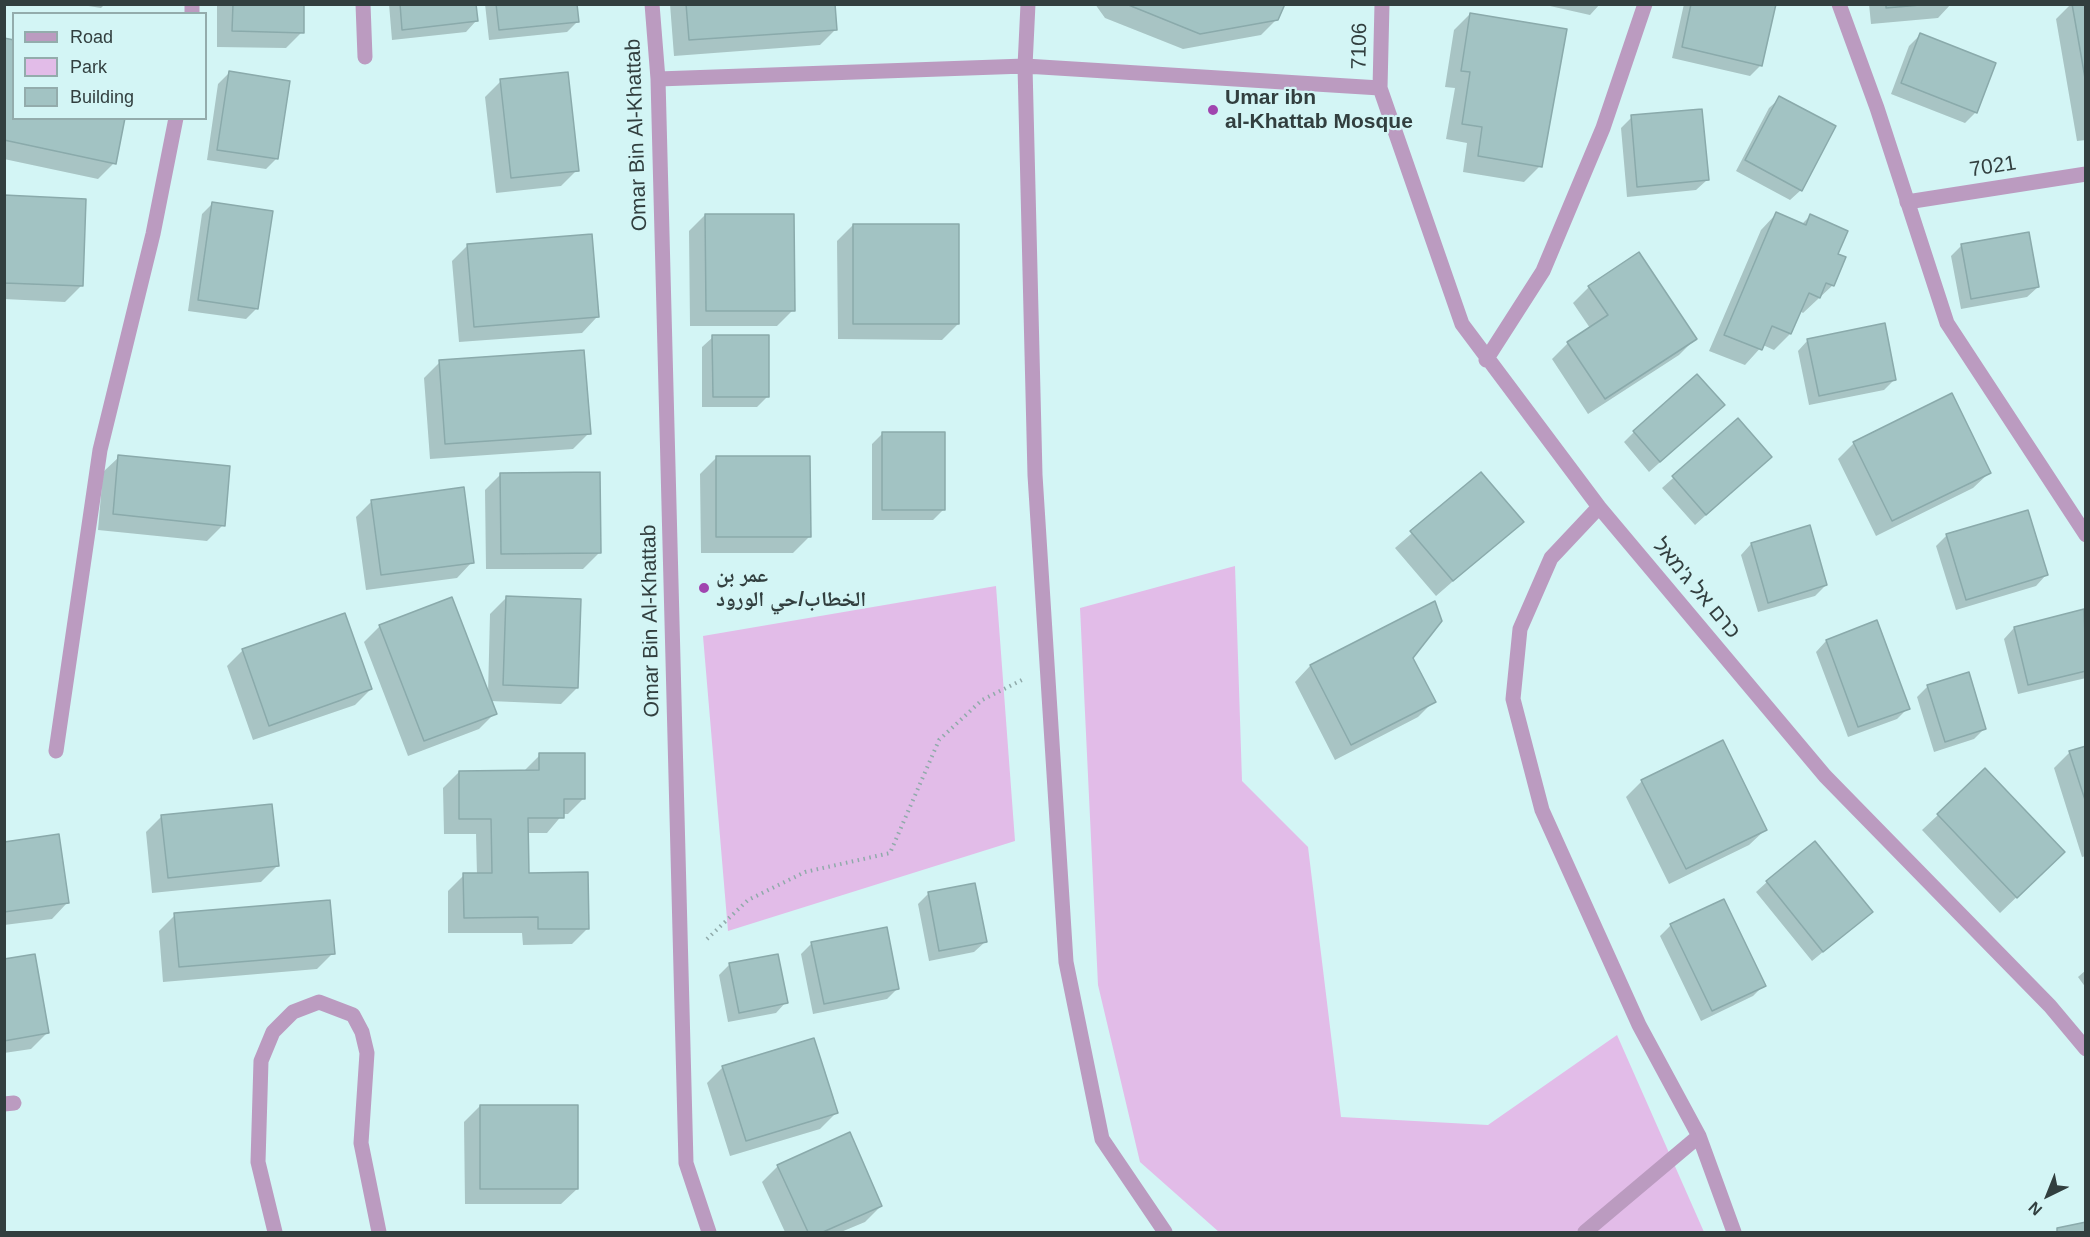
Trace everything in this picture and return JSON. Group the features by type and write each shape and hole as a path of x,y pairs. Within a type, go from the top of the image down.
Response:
{"street":[{"path":"363,4 365,57"},
{"name":"Omar Bin Al-Khattab","path":"652,4 658,80 686,1163 709,1233"},
{"path":"1029,4 1025,66 1035,475 1066,962 1101,1139 1165,1233"},
{"name":"7106","path":"1380,88 1382,4"},
{"path":"1486,360 1543,271 1603,128 1645,4"},
{"path":"1839,4 1877,108 1947,323 2085,535"},
{"path":"658,80 1025,66 1380,88"},
{"name":"כרם אל ג'מאל","path":"1380,88 1462,324 1486,360 1599,507 1825,776 2050,1006 2085,1049"},
{"path":"56,751 100,450 153,234 176,120"},
{"name":"7021","path":"1907,202 2085,174"},
{"path":"1599,507 1551,558 1520,629 1513,699 1542,810 1639,1025 1699,1136 1734,1233"},
{"path":"275,1233 258,1162 261,1061 273,1032 293,1012 320,1002 353,1015 362,1032 367,1053 361,1143 379,1233"},
{"path":"1586,1233 1699,1136"}],"path":[{"path":"681,965 748,900 805,872 890,853 939,740 982,700 1047,669"}],"green space":[{"path":"1235,566 1242,781 1308,847 1341,1117 1488,1125 1617,1035 1704,1232 1219,1232 1140,1162 1098,985 1080,608"},
{"path":"996,586 1015,841 728,931 703,636"}],"building":[{"path":"233,4 304,4 304,33 232,31"},
{"path":"400,4 476,4 478,21 402,30"},
{"path":"496,4 577,4 579,22 499,30"},
{"path":"686,4 835,4 837,30 689,40"},
{"path":"1126,4 1285,4 1278,20 1200,34"},
{"path":"1691,4 1776,4 1762,66 1682,47"},
{"path":"1886,4 1932,4 1886,8"},
{"path":"2072,4 2086,4 2086,84 2081,55"},
{"path":"1470,13 1567,29 1542,167 1478,156 1482,127 1462,124 1470,72 1461,71"},
{"path":"1920,33 1996,63 1977,113 1901,83"},
{"path":"4,38 12,40 12,120 125,120 116,164 4,140"},
{"path":"229,71 290,81 278,159 217,150"},
{"path":"568,72 579,171 511,178 500,79"},
{"path":"1779,96 1836,126 1802,191 1745,160"},
{"path":"1702,109 1709,180 1637,187 1631,115"},
{"path":"4,195 86,199 83,286 4,283"},
{"path":"212,202 273,211 258,309 198,300"},
{"path":"1776,212 1806,225 1810,214 1848,231 1838,254 1846,257 1834,286 1826,283 1820,298 1809,293 1791,334 1772,326 1762,350 1724,335"},
{"path":"705,214 794,214 795,311 706,311"},
{"path":"853,224 959,224 959,324 853,324"},
{"path":"2029,232 2039,287 1971,299 1961,244"},
{"path":"592,234 599,317 474,327 467,244"},
{"path":"1639,252 1697,339 1605,399 1567,342 1608,315 1588,286"},
{"path":"1885,323 1896,380 1819,396 1807,339"},
{"path":"712,335 769,335 769,397 713,397"},
{"path":"584,350 591,434 445,444 439,360"},
{"path":"1697,374 1725,405 1660,462 1633,431"},
{"path":"1952,393 1991,473 1892,521 1853,442"},
{"path":"1738,418 1772,457 1706,515 1672,476"},
{"path":"882,432 945,432 945,510 882,510"},
{"path":"118,455 230,466 225,526 113,514"},
{"path":"716,456 810,456 811,537 716,537"},
{"path":"600,472 601,553 501,554 500,473"},
{"path":"1481,472 1524,522 1453,581 1410,531"},
{"path":"464,487 474,563 381,575 371,500"},
{"path":"2028,510 2048,575 1966,600 1946,534"},
{"path":"1810,525 1827,585 1768,603 1751,543"},
{"path":"506,596 581,599 578,688 503,685"},
{"path":"452,597 497,714 424,741 379,625"},
{"path":"1435,601 1442,621 1413,658 1436,702 1351,745 1310,665"},
{"path":"2084,609 2086,671 2028,685 2014,627"},
{"path":"345,613 372,689 269,726 242,649"},
{"path":"1877,620 1910,709 1858,727 1826,640"},
{"path":"1969,672 1986,729 1945,742 1927,685"},
{"path":"1723,740 1767,830 1686,869 1641,780"},
{"path":"2086,746 2086,803 2069,751"},
{"path":"539,753 585,753 585,799 564,799 564,818 528,818 529,873 588,872 589,929 538,929 538,917 464,918 463,873 492,873 491,819 459,819 459,771 539,770"},
{"path":"1985,768 2065,852 2017,898 1937,814"},
{"path":"272,804 279,866 168,878 161,815"},
{"path":"59,834 69,903 4,912 4,842"},
{"path":"1815,841 1873,912 1823,952 1766,881"},
{"path":"975,883 987,942 939,951 928,892"},
{"path":"1724,899 1766,986 1712,1011 1670,924"},
{"path":"330,900 335,954 179,967 174,913"},
{"path":"887,927 899,989 824,1004 811,942"},
{"path":"35,954 49,1033 4,1041 4,959"},
{"path":"778,954 788,1003 739,1013 729,963"},
{"path":"814,1038 838,1113 746,1141 722,1066"},
{"path":"480,1105 578,1105 578,1189 480,1189"},
{"path":"850,1132 882,1206 823,1232 808,1232 777,1165"},
{"path":"2086,1222 2086,1232 2057,1232 2057,1228"}],"place":[{"name":"Umar ibn al-Khattab Mosque","path":"1213,110"},
{"name":"عمر بن الخطاب/حي الورود","path":"704,588"}]}
